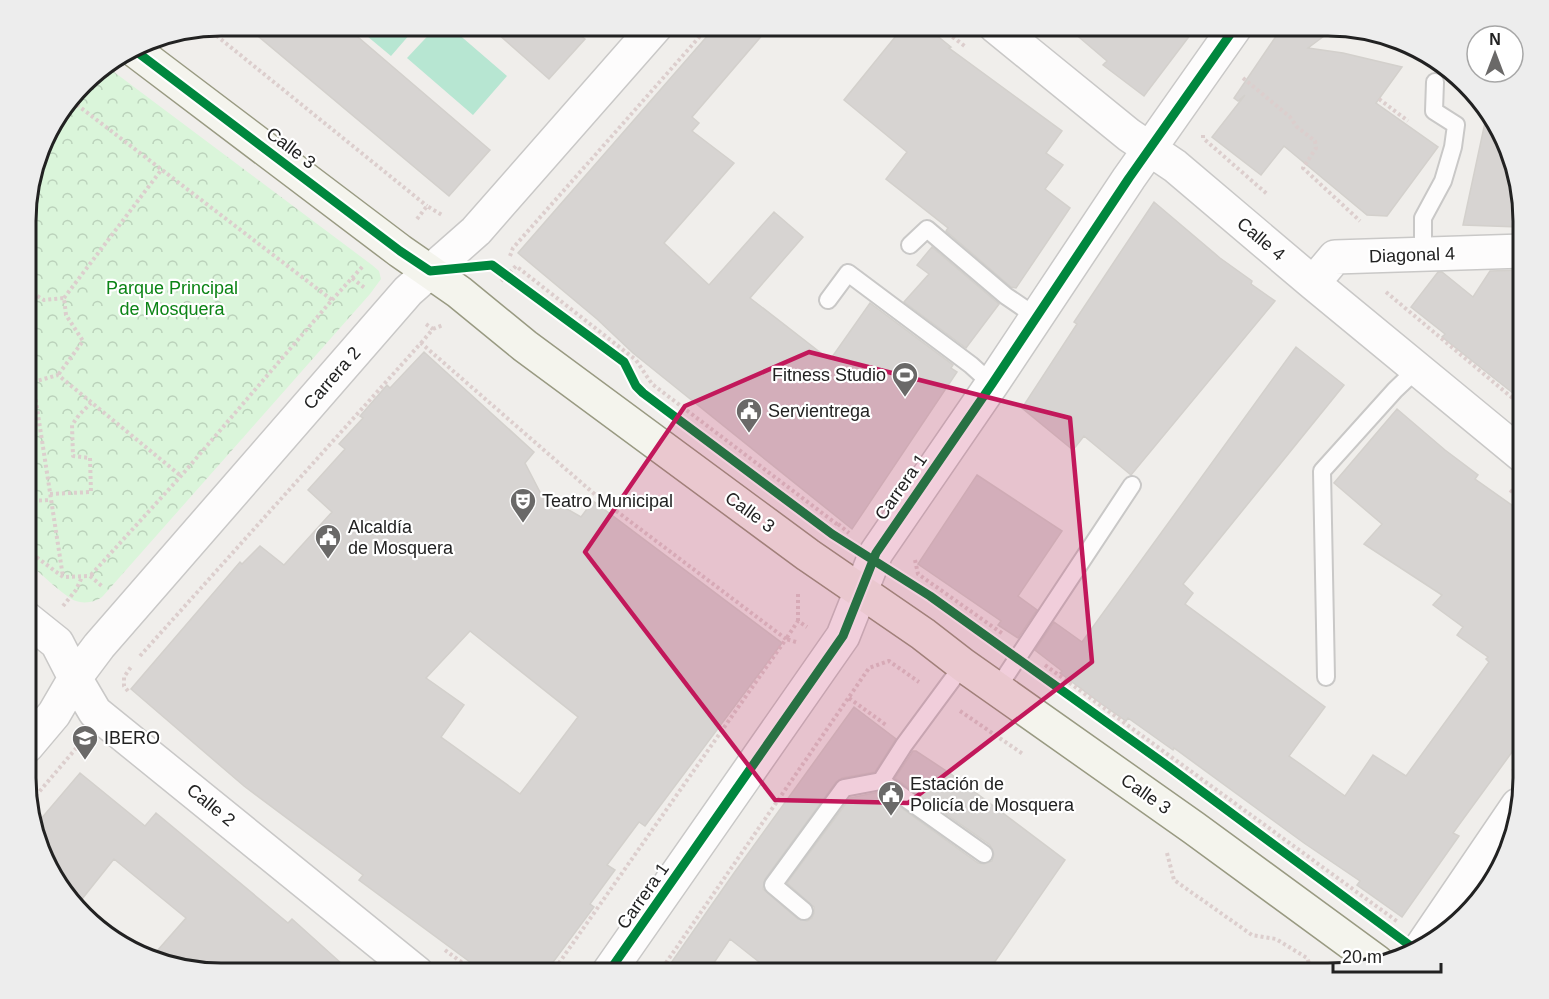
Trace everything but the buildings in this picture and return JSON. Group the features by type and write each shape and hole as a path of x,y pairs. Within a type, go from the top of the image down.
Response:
{"main road":[{"name":"Calle 3","path":"141,55 400,251 430,271 607,407 808,555 923,634 1371,958"}],"street":[{"name":"Carrera 2","path":"36,735 54,714 75,678 104,640 408,291 476,231 647,36"},
{"name":"Calle 4","path":"1007,36 1129,135 1175,166 1513,448"},
{"name":"Carrera 1","path":"615,963 843,636 876,553 1150,148 1229,36"},
{"name":"Diagonal 4","path":"1313,283 1335,257 1513,251"},
{"name":"Calle 2","path":"36,626 57,643 95,712 405,963"},
{"path":"1413,936 1513,792"}],"lane":[{"path":"1423,254 1423,218 1443,181 1453,147 1456,125 1434,111 1435,82"},
{"path":"910,246 927,229 1006,296 1037,317"},
{"path":"828,300 848,273 971,365 992,384"},
{"path":"1326,677 1322,471 1417,369"},
{"path":"997,689 1132,485"},
{"path":"881,781 904,745 963,665"},
{"path":"804,911 773,885 844,788 881,781 984,854"}],"path":[{"path":"217,36 427,206"},
{"path":"510,256 513,248 700,36"},
{"path":"1242,78 1290,117 1297,127 1315,141 1316,148 1303,168 1364,224"},
{"path":"1379,99 1413,125"},
{"path":"77,105 332,300"},
{"path":"1206,131 1203,138 1269,196"},
{"path":"36,381 58,375 83,341 66,315 64,298 162,169"},
{"path":"433,329 459,321 486,288 503,273 516,266 636,360 652,384 709,426"},
{"path":"503,273 516,282"},
{"path":"36,557 63,577 90,576 181,476 352,278 363,286"},
{"path":"1380,287 1513,399"},
{"path":"36,295 44,300 64,298"},
{"path":"588,336 624,362"},
{"path":"408,343 415,349"},
{"path":"130,693 124,686 124,677 133,665 421,343 599,498 786,639"},
{"path":"58,375 181,476"},
{"path":"36,402 63,577"},
{"path":"50,494 91,492 90,458 73,456 72,425 91,403"},
{"path":"1506,487 1513,493"},
{"path":"36,501 51,500"},
{"path":"915,559 918,574 1397,922 1413,936"},
{"path":"559,963 798,621 801,623"},
{"path":"836,646 845,696 890,727"},
{"path":"666,963 850,699 869,668 889,661 1026,756"},
{"path":"1123,735 1188,782"},
{"path":"37,794 78,746"},
{"path":"1167,852 1174,880 1252,935 1276,939 1307,958 1309,963"},
{"path":"439,945 463,963"}],"highlighted area":[{"path":"809,352 1070,418 1092,662 908,803 775,800 585,552 685,406"}],"green space":[{"path":"367,36 408,36 391,56"},
{"path":"428,36 461,36 507,76 473,115 407,58"},
{"name":"Parque Principal de Mosquera","path":"113,71 372,265 379,271 381,279 103,596 94,601 83,602 66,595 36,570 36,221 38,197 50,150 67,118 82,99"}],"cycle path":[{"path":"615,963 843,636 876,553 1129,178 1229,36"},
{"path":"141,55 400,251 430,271 492,265 624,362 636,386 643,393 832,534 930,596 1169,767 1408,944"}],"place":[{"name":"Fitness Studio","path":"905,398"},
{"name":"Servientrega","path":"749,434"},
{"name":"Teatro Municipal","path":"523,524"},
{"name":"Alcaldía de Mosquera","path":"328,560"},
{"name":"IBERO","path":"85,761"},
{"name":"Estación de Policía de Mosquera","path":"891,817"}]}
